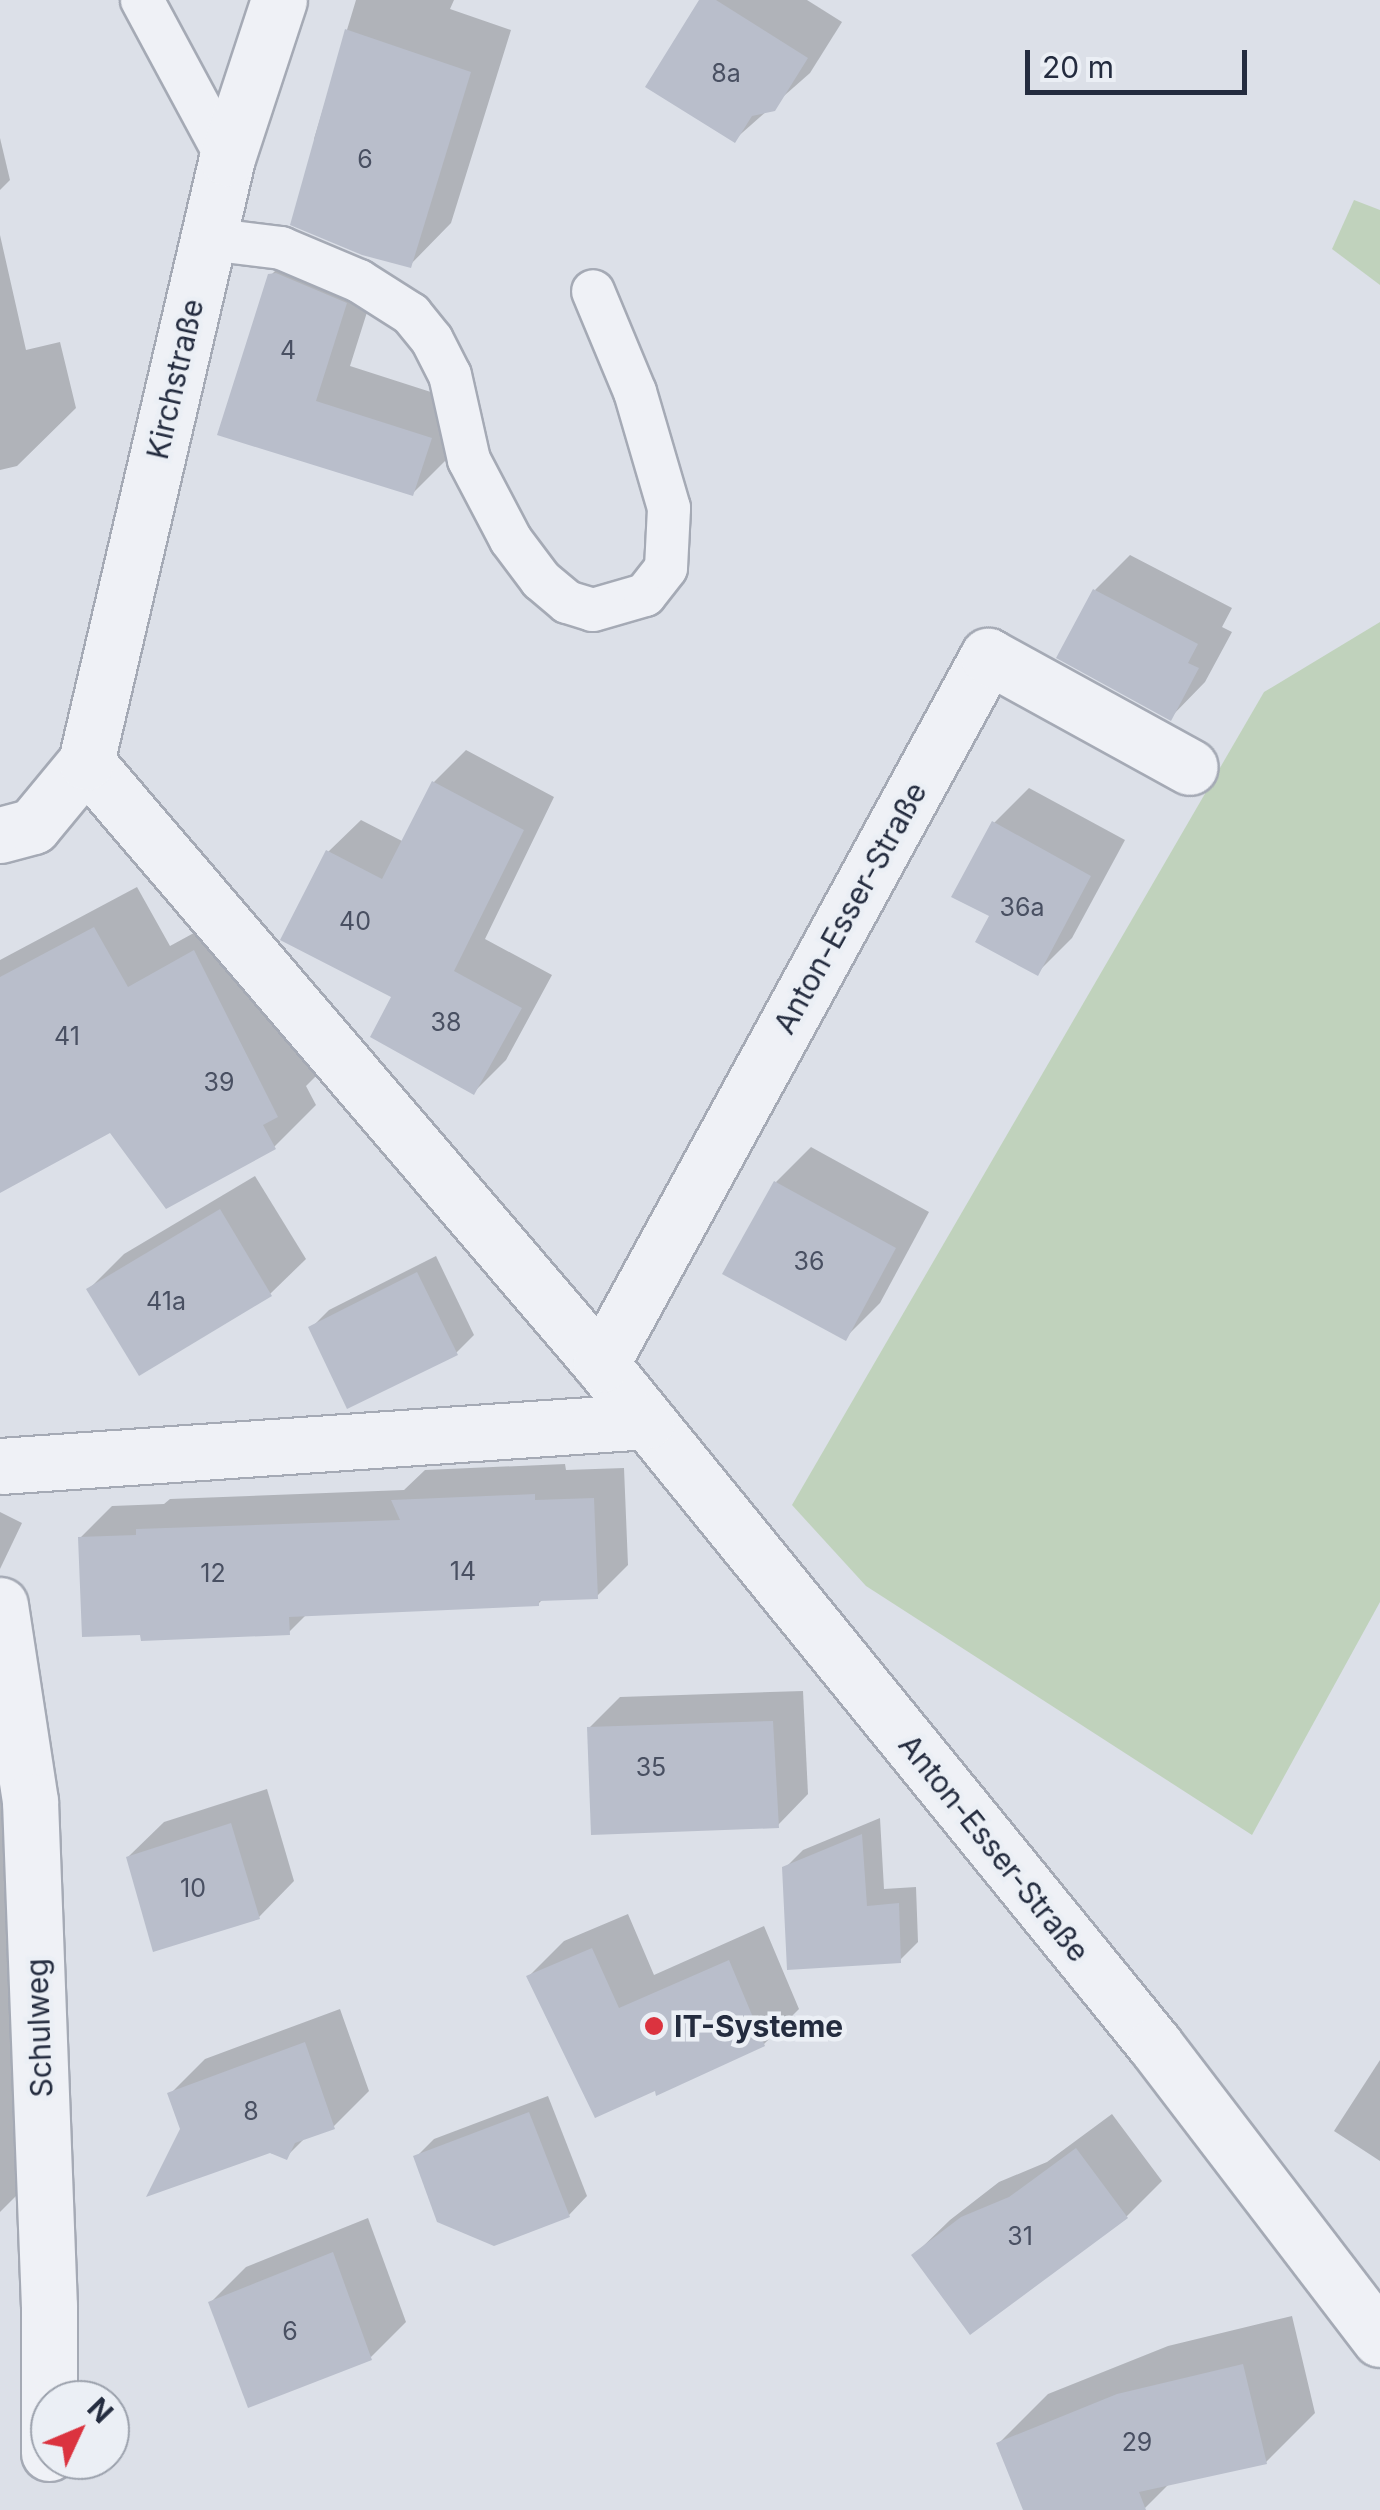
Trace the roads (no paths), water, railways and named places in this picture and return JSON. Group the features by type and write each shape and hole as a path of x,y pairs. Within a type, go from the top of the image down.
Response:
{"street":[{"name":"Kirchstraße","path":"86,762 227,158 279,0"},
{"name":"Anton-Esser-Straße","path":"601,1364 988,656 1190,766"},
{"path":"0,835 33,826 86,762"},
{"name":"Anton-Esser-Straße","path":"86,762 601,1364 1155,2045 1380,2339"},
{"path":"0,1466 646,1421"},
{"name":"Schulweg","path":"0,1605 30,1801 49,2380"}],"lane":[{"path":"142,0 227,158"},
{"path":"208,239 281,248 360,281 411,314 432,340 450,375 468,460 510,540 541,580 567,602 593,610 645,595 666,568 669,508 635,392 592,291"}],"place":[{"name":"IT-Systeme","path":"654,2026"}]}
